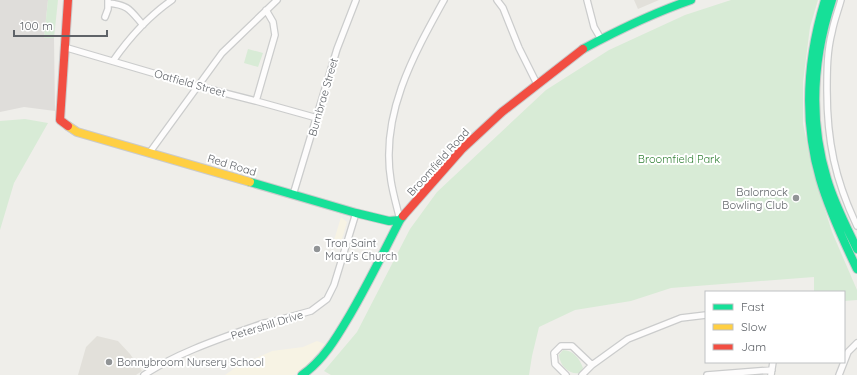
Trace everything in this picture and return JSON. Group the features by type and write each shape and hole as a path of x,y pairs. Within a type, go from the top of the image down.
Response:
{"street":[{"path":"64,47 68,0"},
{"path":"113,61 123,46 143,25 172,0"},
{"path":"150,152 222,53 277,0"},
{"name":"Burnbrae Street","path":"293,195 337,49 356,0"},
{"path":"400,220 391,180 390,153 392,128 397,100 404,80 419,48 444,0"},
{"path":"497,0 503,8 518,48 536,84"},
{"path":"587,0 594,26 601,39"},
{"name":"Broomfield Road","path":"302,375 311,369 335,340 363,292 400,220 462,149 502,112 580,51 601,39 657,12 691,0"},
{"path":"825,0 814,37 809,92 813,120 827,179 835,201 857,249"},
{"path":"832,0 818,55 813,120 814,152 821,179 838,230 857,269"},
{"path":"841,0 831,34 827,74 827,118 830,142 838,177 857,226"},
{"path":"105,17 108,9 108,1 128,8 143,25"},
{"path":"256,101 275,35 273,22 266,10"},
{"name":"Oatfield Street","path":"64,47 197,86 317,118"},
{"name":"Red Road","path":"64,47 60,120 77,132 356,213 390,221 400,220"},
{"path":"813,120 827,118"},
{"name":"Petershill Drive","path":"144,375 158,366 220,339 264,323 311,311 327,299 334,285 356,213"},
{"path":"582,375 592,365 628,339 681,318 705,315"},
{"path":"845,360 848,352 857,343"},
{"path":"566,375 555,364 554,353 561,346 572,346 592,365"},
{"path":"839,375 844,363"},
{"path":"711,375 772,372"}],"shaded area":[{"path":"0,0 48,0 44,38 54,38 55,111 24,107 0,112"},
{"path":"634,0 659,0 638,9"},
{"path":"341,217 347,222 339,249 332,247"},
{"name":"Bonnybroom Nursery School","path":"97,336 118,341 130,354 142,371 136,375 78,375 86,347"},
{"path":"317,341 325,344 303,369 294,375 225,375 238,366 272,351 303,347"}],"green space":[{"path":"48,0 58,0 54,38 44,38"},
{"name":"Broomfield Park","path":"731,0 818,0 810,27 803,82 803,124 813,171 832,232 857,290 857,300 845,301 845,291 814,291 814,277 671,288 631,301 575,310 539,327 529,375 331,375 324,371 357,332 410,229 437,192 546,90 609,50 685,15"},
{"path":"248,49 263,53 258,67 244,63"},
{"path":"25,119 48,123 14,183 0,230 0,121"},
{"path":"563,350 573,353 578,358 583,368 580,373 572,373 563,366 559,355"}],"traffic: fast":[{"path":"583,49 636,22 691,0"},
{"path":"825,0 814,45 811,67 809,90 811,134 820,179 824,191 837,225 857,269"},
{"path":"832,0 817,67 816,112 818,134 821,157 833,197 857,249"},
{"path":"250,182 356,213 389,221 400,220"},
{"path":"302,375 324,355 336,338 358,301 403,216"}],"traffic: slow":[{"path":"68,126 77,132 250,182"}],"traffic: jam":[{"path":"68,0 60,120 68,126"},
{"path":"403,216 462,149 502,112 583,49"}],"place":[{"name":"Balornock Bowling Club","path":"796,198"},
{"name":"Tron Saint Mary's Church","path":"317,249"},
{"name":"Bonnybroom Nursery School","path":"109,362"}]}
